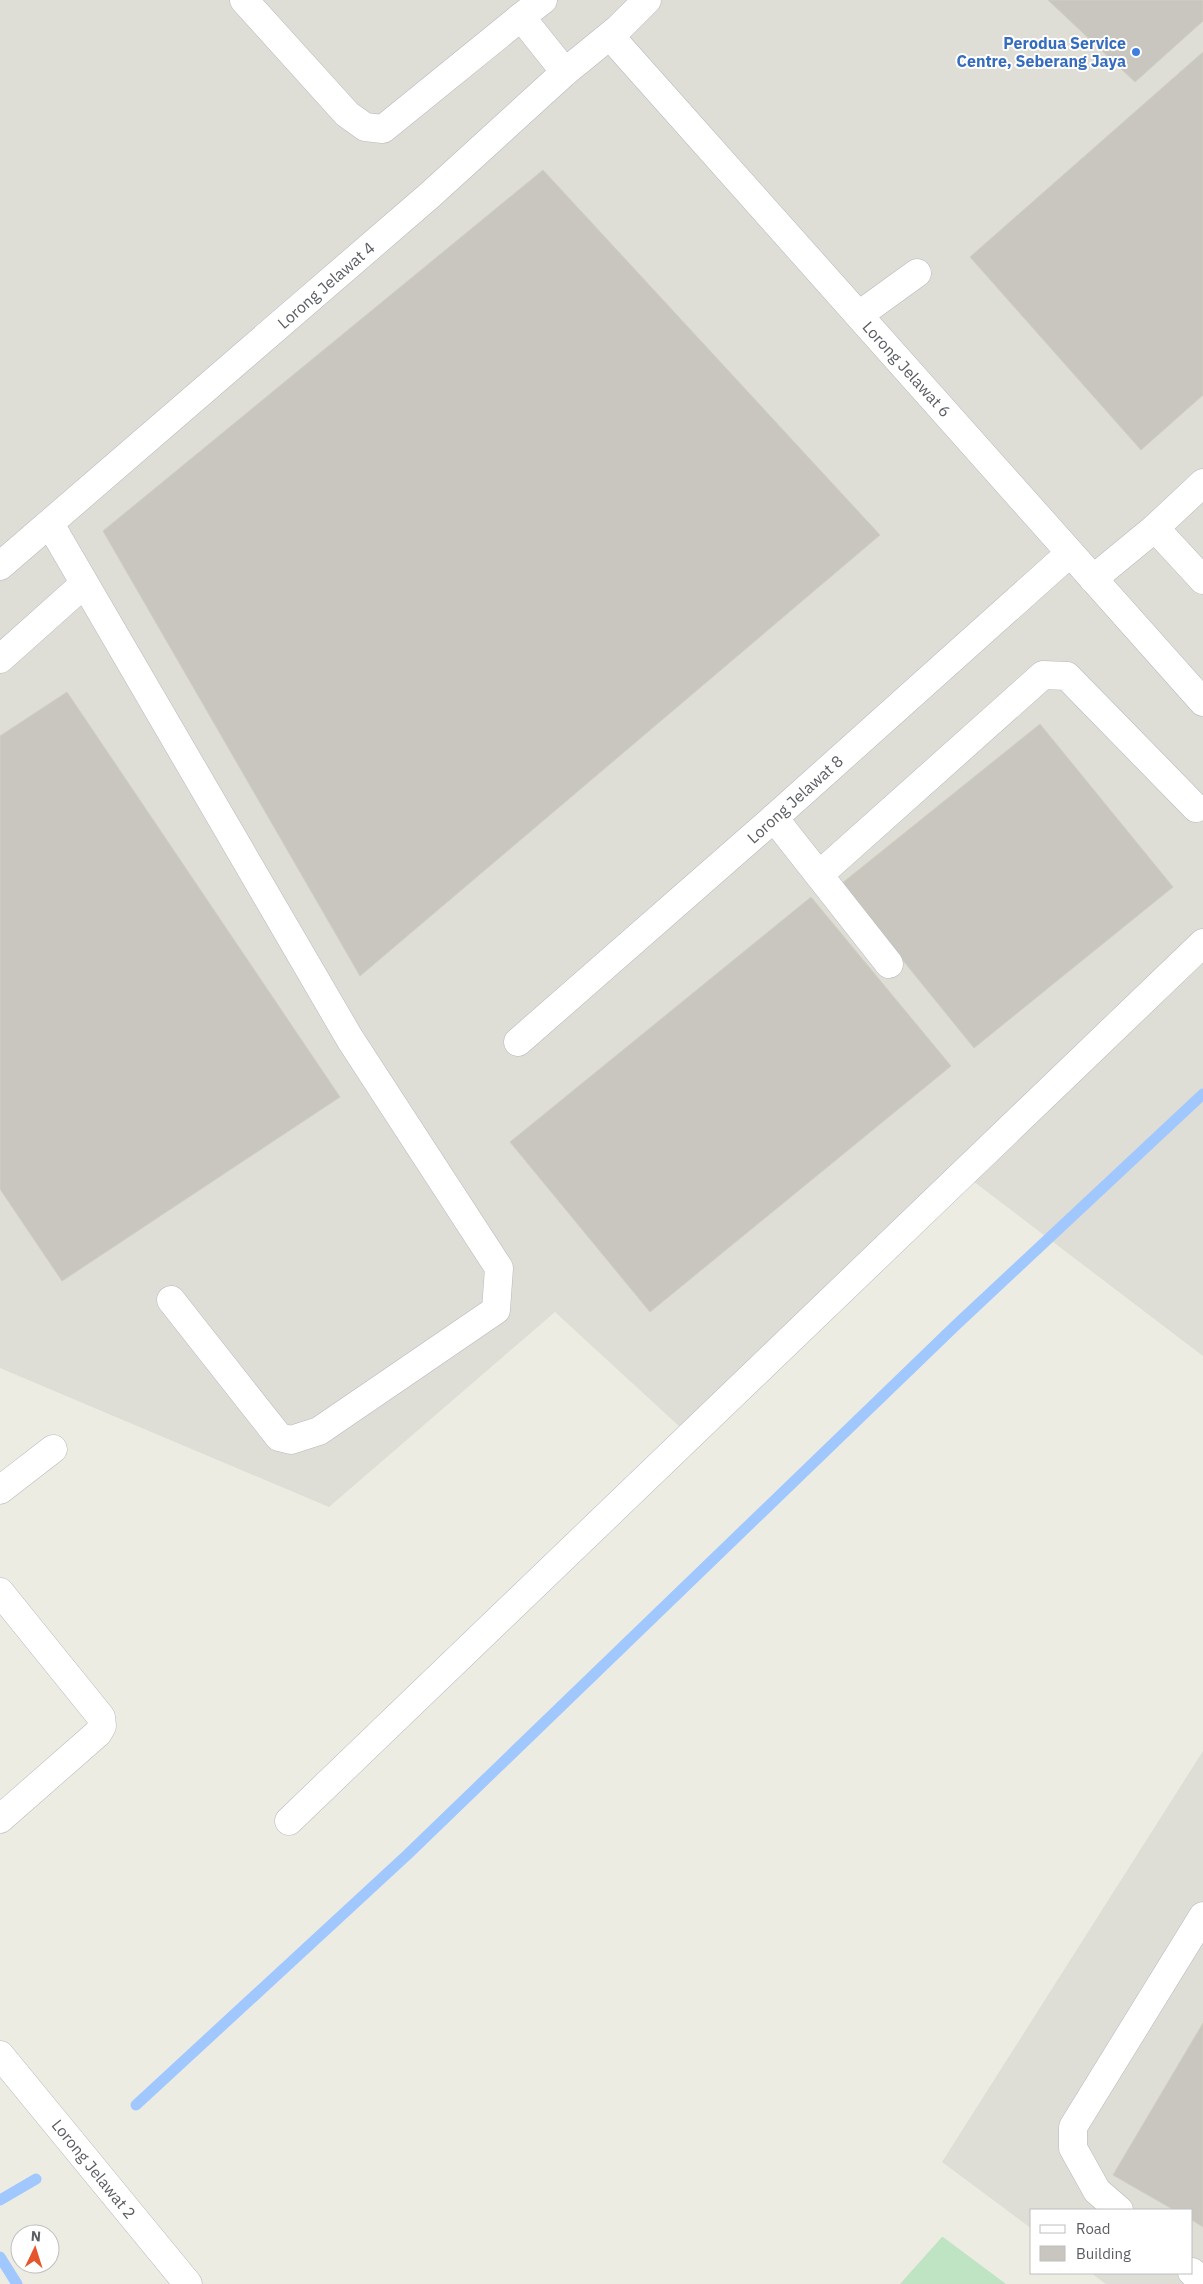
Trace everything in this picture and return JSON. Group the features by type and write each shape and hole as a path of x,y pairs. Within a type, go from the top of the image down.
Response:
{"street":[{"path":"244,0 347,114 365,127 383,128 543,0"},
{"name":"Lorong Jelawat 4","path":"0,566 423,201 565,72 610,36 648,0"},
{"path":"522,17 565,72"},
{"name":"Lorong Jelawat 6","path":"610,36 1203,702"},
{"path":"858,315 917,273"},
{"path":"1093,579 1155,528 1203,483"},
{"path":"50,524 350,1039 499,1268 496,1310 319,1431 292,1440 279,1437 171,1300"},
{"path":"1155,528 1203,580"},
{"name":"Lorong Jelawat 8","path":"518,1042 774,818 1070,553"},
{"path":"0,659 84,584"},
{"path":"819,875 1043,675 1067,676 1196,808"},
{"path":"774,818 888,964"},
{"path":"289,1821 1203,943"},
{"path":"0,1490 53,1449"},
{"path":"0,1592 101,1718 102,1726 98,1733 0,1819"},
{"path":"1118,2209 1096,2191 1073,2148 1073,2127 1203,1916"},
{"name":"Lorong Jelawat 2","path":"0,2055 188,2284"},
{"path":"1193,2273 1203,2282"}],"shaded area":[{"path":"0,0 1203,0 1203,1356 965,1175 680,1427 555,1312 329,1507 0,1368"},
{"path":"1203,1751 1203,2284 1106,2284 1092,2274 1193,2274 1193,2209 1030,2209 1030,2228 942,2162"}],"green space":[{"path":"943,2237 1006,2284 900,2284"}],"building":[{"name":"Perodua Service Centre, Seberang Jaya","path":"1048,0 1203,0 1203,21 1135,82"},
{"path":"1203,52 1203,395 1141,450 970,257"},
{"path":"543,170 880,535 360,976 103,531"},
{"path":"67,692 340,1097 62,1281 0,1189 0,736"},
{"path":"1040,724 1173,887 974,1048 841,884"},
{"path":"811,897 951,1066 650,1312 510,1142"},
{"path":"1203,2023 1203,2227 1193,2221 1193,2209 1172,2209 1113,2175"}],"waterway":[{"path":"136,2105 407,1855 955,1326 1203,1094"},
{"path":"0,2200 36,2179"},
{"path":"0,2257 17,2284"}],"place":[{"name":"Perodua Service Centre, Seberang Jaya","path":"1136,52"}]}
